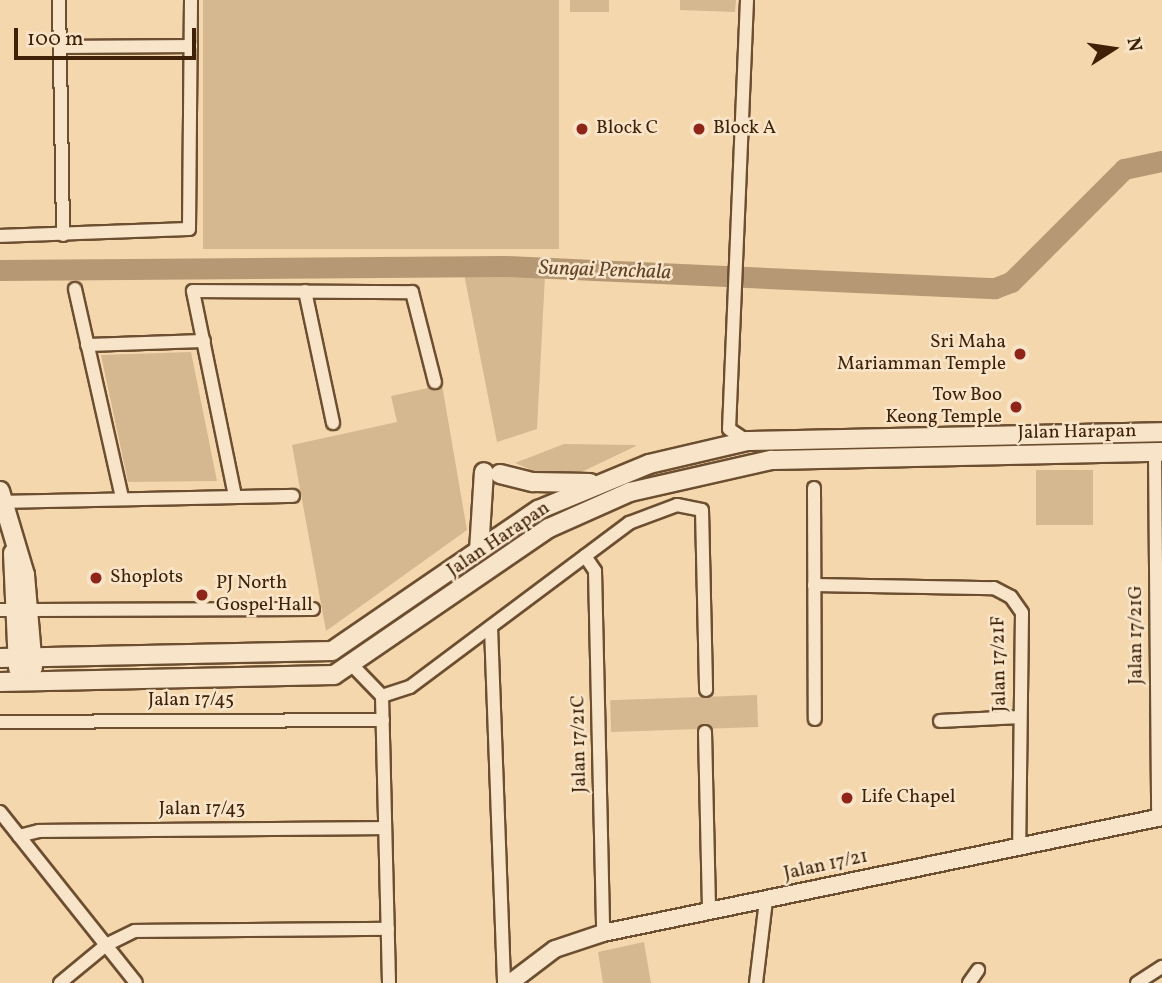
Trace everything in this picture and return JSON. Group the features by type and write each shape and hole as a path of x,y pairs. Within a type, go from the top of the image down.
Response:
{"main road":[{"name":"Jalan Harapan","path":"17,658 318,654 344,644 538,510 597,483 747,441 1162,432"},
{"name":"Jalan Harapan","path":"0,682 334,676 354,667 549,528 630,492 798,457 1158,452"},
{"path":"479,551 492,473 533,482 597,483"},
{"path":"1,497 13,552 17,658 26,682"}],"street":[{"path":"60,0 63,234"},
{"path":"0,236 189,229 191,0"},
{"path":"747,0 729,429 747,441"},
{"path":"60,47 191,46"},
{"path":"75,289 122,497"},
{"path":"235,496 193,291 412,292 435,382"},
{"path":"305,291 333,423"},
{"path":"87,345 204,341"},
{"name":"Jalan 17/21G","path":"1158,452 1160,818"},
{"path":"814,488 815,719"},
{"path":"1,497 293,496"},
{"path":"382,696 410,687 651,509 677,505 702,510 706,690"},
{"name":"Jalan 17/21C","path":"586,556 595,571 603,933"},
{"name":"Jalan 17/21F","path":"814,585 995,588 1011,597 1022,613 1019,848"},
{"path":"15,610 313,609"},
{"path":"491,627 504,983"},
{"path":"354,667 382,696 389,983"},
{"path":"940,721 1020,717"},
{"name":"Jalan 17/45","path":"0,722 383,720"},
{"path":"705,733 709,911"},
{"path":"0,812 136,983"},
{"name":"Jalan 17/21","path":"510,983 555,949 603,933 1160,818"},
{"name":"Jalan 17/43","path":"19,836 39,831 385,828"},
{"path":"756,983 766,900"},
{"path":"60,983 106,945 146,930 388,929"},
{"path":"1137,983 1162,967"},
{"path":"969,983 978,970"}],"shaded area":[{"path":"203,0 559,0 559,249 203,249"},
{"path":"570,0 609,0 609,12 570,12"},
{"path":"680,0 736,0 735,12 680,10"},
{"path":"464,274 545,275 537,429 497,442"},
{"path":"191,352 217,481 128,482 101,355"},
{"path":"442,385 467,530 326,631 292,445 397,422 391,396"},
{"path":"564,444 636,446 573,476 541,474 515,463"},
{"path":"1036,470 1093,470 1093,525 1036,525"},
{"path":"757,695 758,727 611,732 610,700"},
{"path":"644,942 651,983 603,983 598,952"}],"waterway":[{"name":"Sungai Penchala","path":"0,270 505,266 995,288 1011,282 1124,169 1162,161"}],"place":[{"name":"Block C","path":"582,129"},
{"name":"Block A","path":"699,129"},
{"name":"Sri Maha Mariamman Temple","path":"1020,354"},
{"name":"Tow Boo Keong Temple","path":"1016,407"},
{"name":"Shoplots","path":"96,578"},
{"name":"PJ North Gospel Hall","path":"202,595"},
{"name":"Life Chapel","path":"847,798"}]}
